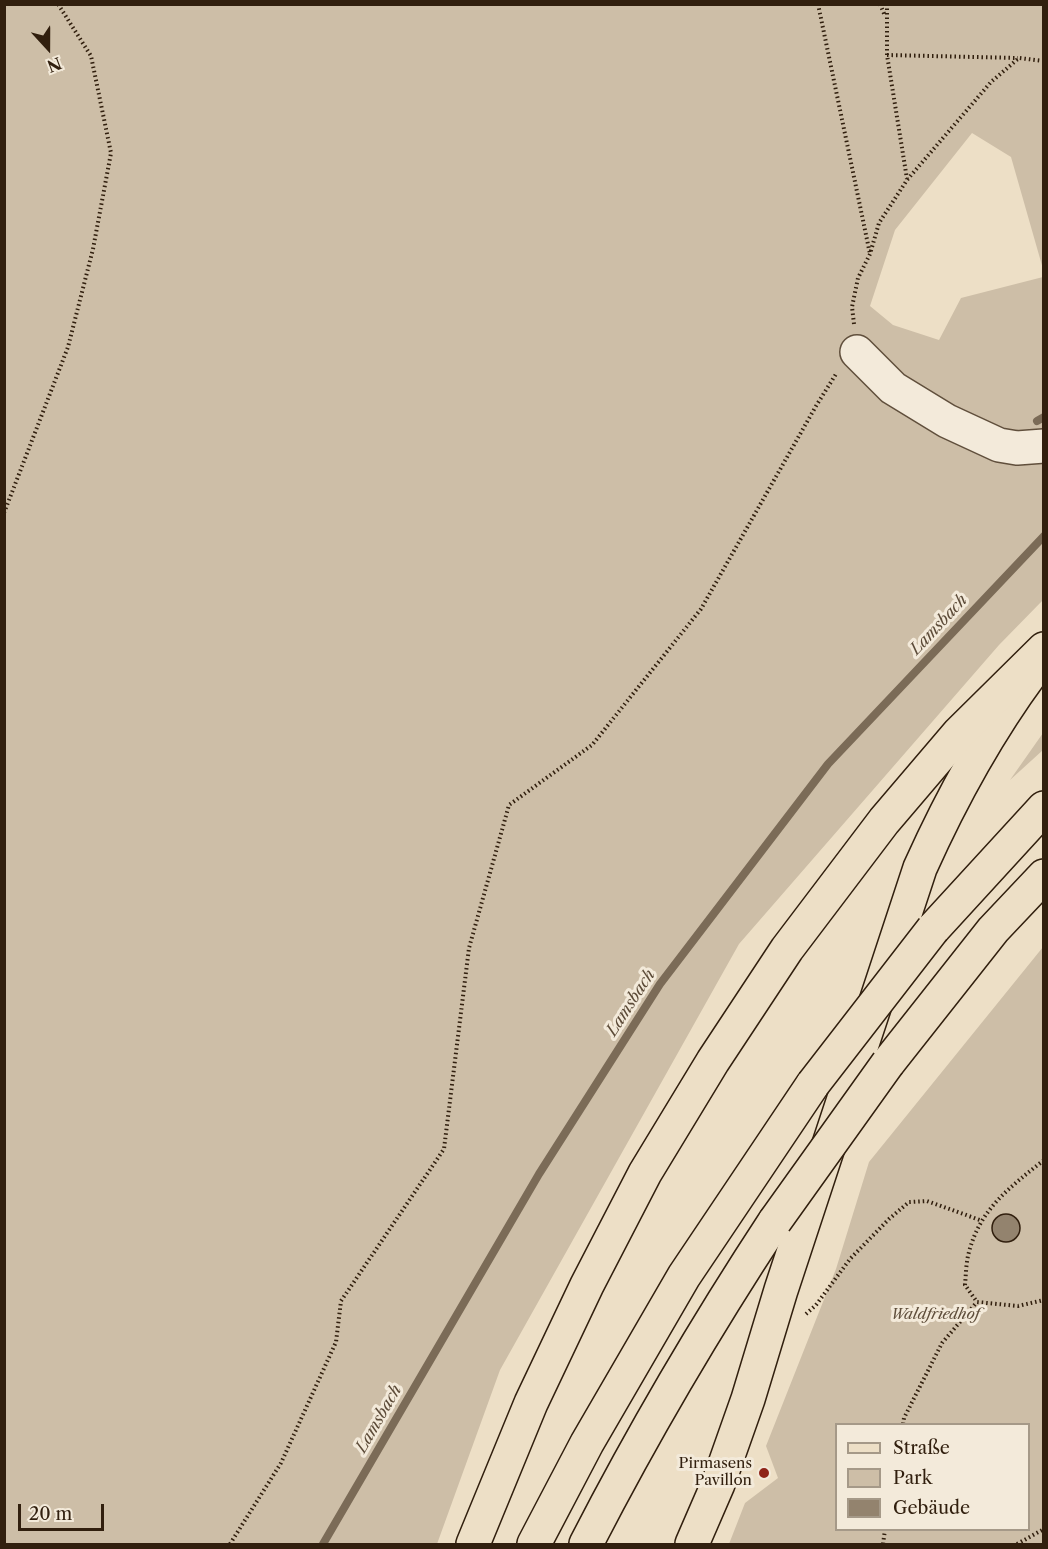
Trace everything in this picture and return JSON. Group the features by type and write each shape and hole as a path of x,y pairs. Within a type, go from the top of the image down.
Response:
{"main road":[{"path":"473,1545 531,1403 587,1285 645,1173 713,1061 787,949 884,821 959,733 1044,649"},
{"path":"692,1545 748,1399 781,1290 920,868 945,812 976,757 1016,694 1044,656"},
{"path":"534,1545 587,1443 684,1276 813,1084 933,929 1044,808"},
{"path":"586,1545 621,1476 714,1315 775,1221 888,1063 993,930 1044,876"}],"lane":[{"path":"857,352 893,388 948,421 999,445 1017,448 1044,446"}],"path":[{"path":"4,513 68,347 93,249 111,153 91,56 58,4"},
{"path":"818,4 870,254 879,223 907,180 992,82 1019,58"},
{"path":"880,4 887,19"},
{"path":"887,4 887,56 907,180"},
{"path":"887,56 1019,58 1044,62"},
{"path":"230,1545 281,1463 336,1342 341,1301 444,1149 469,948 509,805 592,745 701,609 816,406"},
{"path":"1044,1160 1005,1191 980,1220 969,1253 965,1285 977,1302 1018,1306 1044,1300"},
{"path":"801,1319 816,1305 850,1259 909,1202 927,1201 980,1220"},
{"path":"903,1423 942,1343 977,1302"},
{"path":"1017,1545 1044,1530"}],"green space":[{"path":"5,5 1043,5 1043,269 1011,157 972,133 895,230 870,306 893,325 939,340 961,298 1043,277 1043,600 999,645 739,944 500,1370 437,1544 5,1544"},
{"path":"1043,733 1043,750 1010,780"},
{"name":"Waldfriedhof","path":"1043,947 1043,1544 729,1544 745,1503 778,1478 766,1446 836,1269 869,1162"}],"building":[{"path":"1006,1214 1016,1218 1020,1228 1016,1238 1006,1242 996,1238 992,1228 996,1218"}],"waterway":[{"path":"1037,421 1044,417"},
{"name":"Lamsbach","path":"323,1544 539,1174 660,984 828,764 1044,536"}],"place":[{"name":"Pirmasens Pavillon","path":"764,1473"}]}
